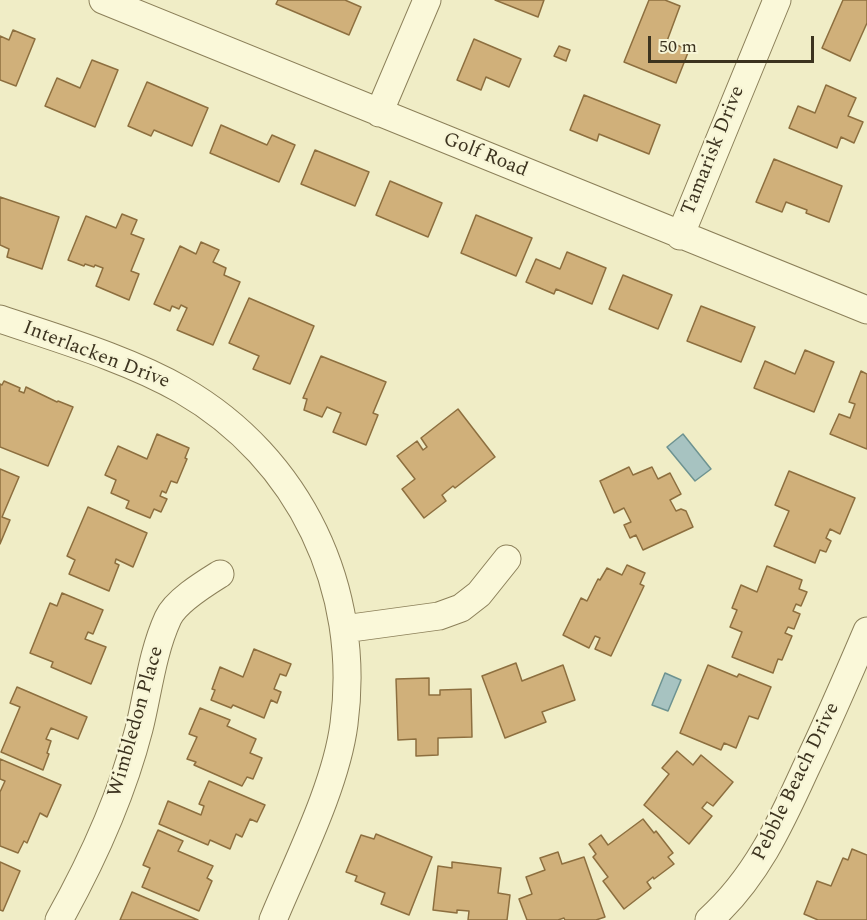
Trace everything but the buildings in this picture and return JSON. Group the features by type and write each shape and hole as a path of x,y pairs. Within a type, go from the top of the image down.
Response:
{"street":[{"name":"Golf Road","path":"103,0 867,310"},
{"path":"379,113 427,0"},
{"name":"Tamarisk Drive","path":"680,236 777,0"},
{"name":"Interlacken Drive","path":"0,319 80,346 180,389 227,420 256,448 282,478 304,512 329,568 344,629 348,677 344,726 324,798 273,920"},
{"path":"344,629 439,616 461,608 479,594 507,559"},
{"name":"Wimbledon Place","path":"60,920 81,880 129,763 155,658 169,616 196,588 220,574"},
{"name":"Pebble Beach Drive","path":"708,920 730,899 752,872 773,837 861,662 867,631"}],"water":[{"path":"683,434 711,469 695,481 667,447"},
{"path":"665,673 681,680 668,711 652,705"}]}
